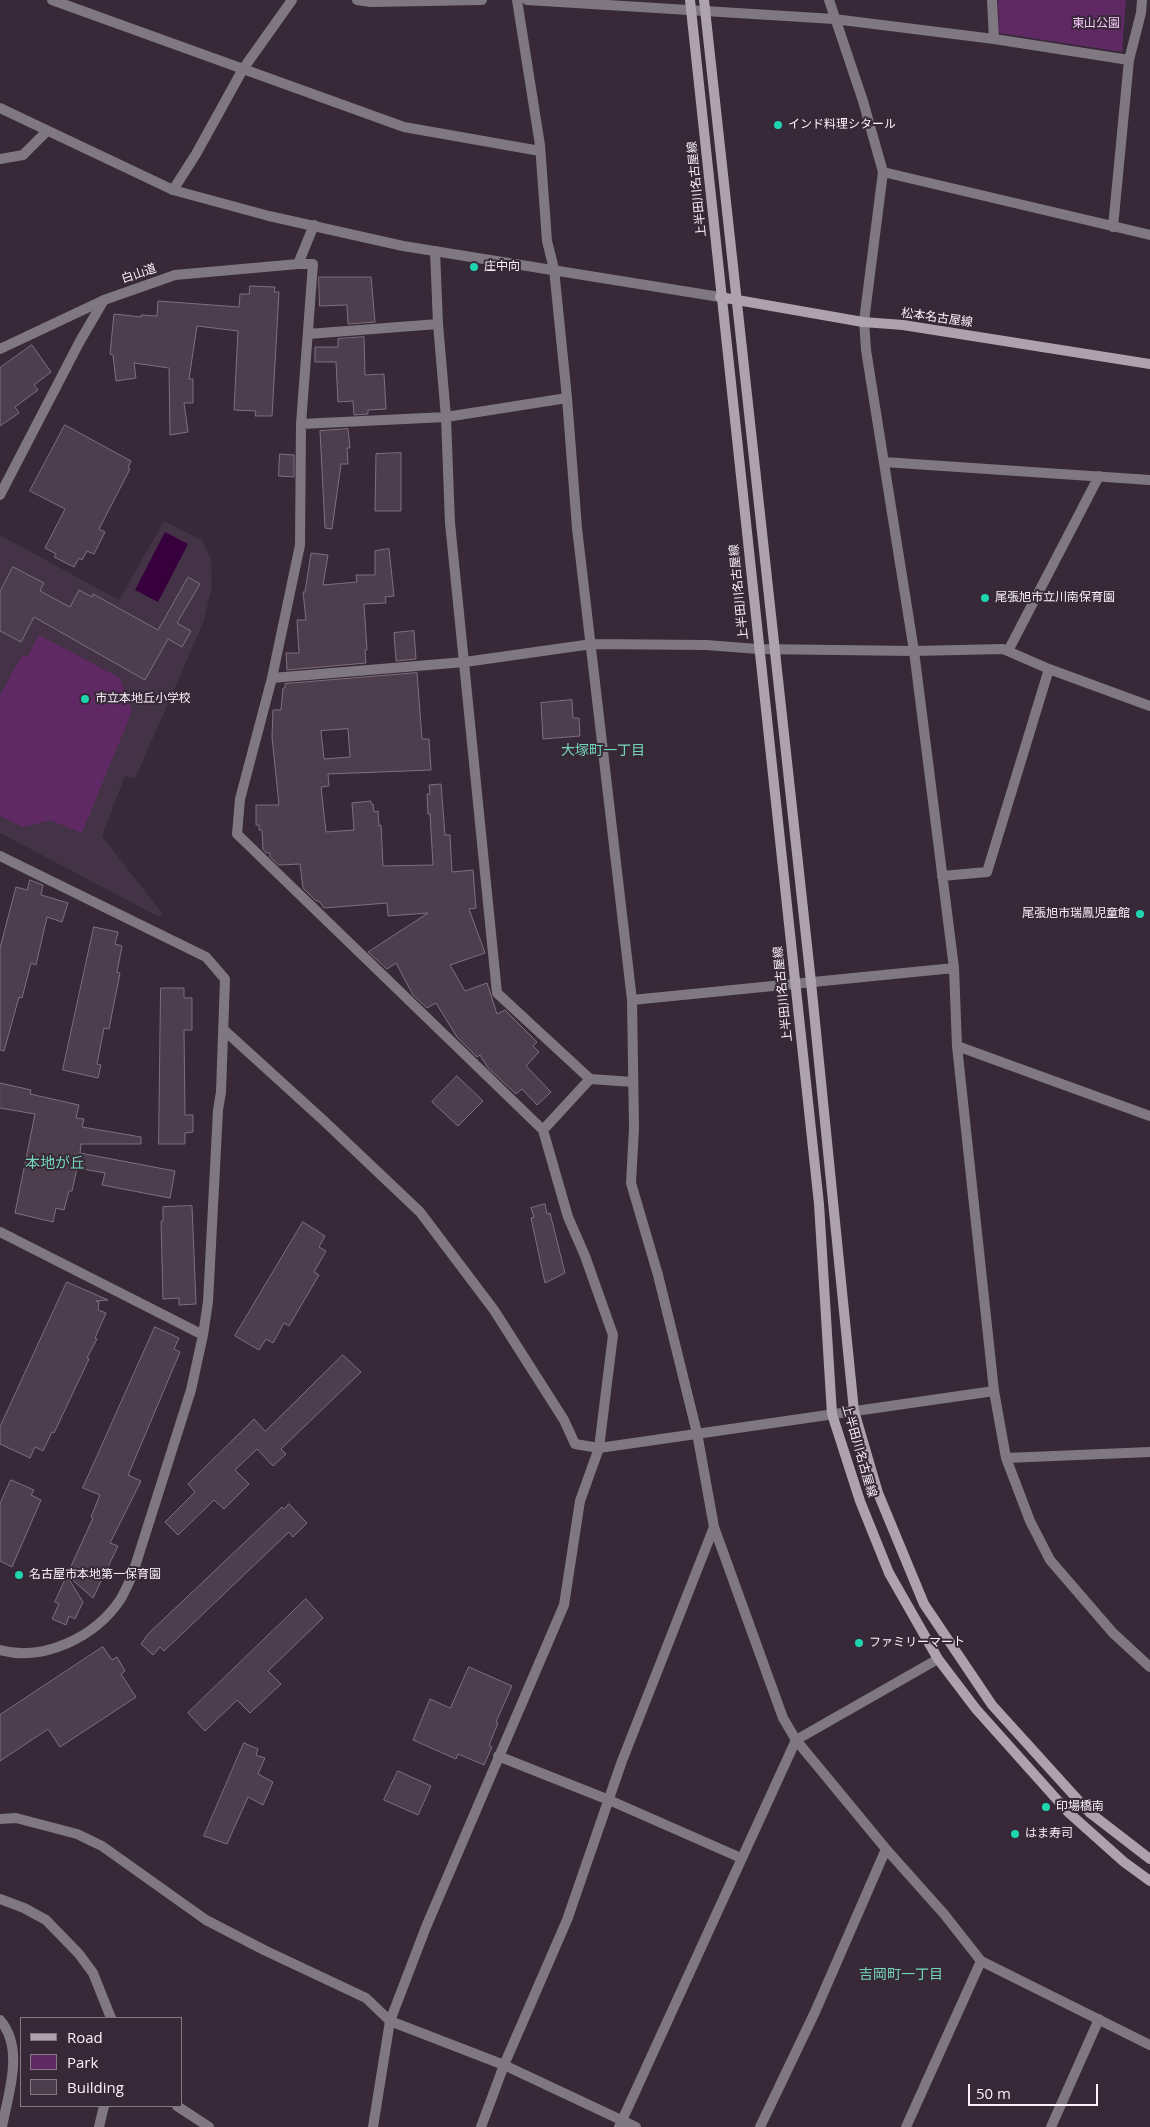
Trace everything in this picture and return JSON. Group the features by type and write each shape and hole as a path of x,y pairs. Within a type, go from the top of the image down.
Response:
{"main road":[{"name":"上半田川名古屋線","path":"690,0 720,297 819,1204 832,1414 860,1501 889,1573 938,1659 976,1709 1068,1812 1124,1862 1150,1881"},
{"name":"上半田川名古屋線","path":"704,0 811,982 854,1411 878,1493 924,1604 992,1705 1090,1812 1150,1859"},
{"name":"松本名古屋線","path":"720,297 863,322 967,334 1150,364"}],"street":[{"path":"173,190 196,154 243,69 292,0"},
{"path":"357,0 371,2 482,0"},
{"path":"517,0 540,151 547,241 554,269 567,398 577,528 632,1000 634,1128 631,1183 658,1275 697,1433 714,1527 782,1718 796,1740 886,1849 944,1914 981,1962 1150,2046"},
{"path":"527,0 834,20 994,40 1129,60"},
{"path":"829,0 834,20 863,101 883,172 864,321 866,350 914,651 954,968 957,1046 994,1391 1006,1458 1030,1521 1050,1560 1113,1633 1150,1667"},
{"path":"992,0 994,40"},
{"path":"1113,227 1129,60 1146,14 1142,0"},
{"path":"56,1 404,127 540,151"},
{"path":"0,108 173,190 269,216 403,246 720,297"},
{"path":"0,160 23,155 47,131"},
{"path":"883,172 1150,235"},
{"path":"314,225 298,264 313,264 301,424 300,545 272,678 240,799 237,834 543,1130 568,1217 585,1256 612,1335 599,1448 580,1501 564,1605 426,1927 390,2021 373,2127"},
{"path":"435,251 438,324 446,418 450,524 498,992 590,1079 632,1082"},
{"name":"白山道","path":"0,349 104,300 174,275 298,264"},
{"path":"0,495 80,341 104,300"},
{"path":"308,334 438,324"},
{"path":"301,424 446,418 567,398"},
{"path":"884,462 1150,480"},
{"path":"1008,651 1099,476"},
{"path":"272,678 465,662 592,644 914,651 1003,649 1049,670 1150,706"},
{"path":"942,876 986,872 1049,670"},
{"path":"0,856 206,956 225,979 224,1030 208,1302 203,1335 191,1390 132,1576 120,1600 97,1624 71,1643 39,1652 11,1653 0,1650"},
{"path":"632,1000 954,968"},
{"path":"224,1030 420,1212 494,1310 564,1420 575,1444 599,1448 994,1391"},
{"path":"957,1046 1150,1116"},
{"path":"543,1130 590,1079"},
{"path":"0,1232 203,1335"},
{"path":"1006,1458 1150,1452"},
{"path":"481,2127 504,2065 567,1920 622,1761 714,1527"},
{"path":"621,2124 740,1858 796,1740 938,1659"},
{"path":"498,1756 609,1800 740,1858"},
{"path":"0,1819 16,1818 60,1829 77,1834 102,1846 206,1920 264,1950 366,1998 390,2021 504,2065 621,2124 636,2127"},
{"path":"760,2127 815,2012 886,1849"},
{"path":"0,1899 24,1908 46,1920 79,1954 93,1973 111,2017"},
{"path":"906,2127 981,1962"},
{"path":"1051,2127 1099,2019"},
{"path":"0,2020 6,2027 12,2045 13,2071 2,2127"},
{"path":"99,2127 104,2107"},
{"path":"178,2107 206,2126"}],"shaded area":[{"name":"市立本地丘小学校","path":"164,521 203,541 211,560 212,588 203,623 135,779 125,776 102,836 162,913 159,917 0,833 0,535 119,600"},
{"path":"165,532 188,544 158,602 135,590"}],"green space":[{"name":"東山公園","path":"998,0 1126,0 1122,52 999,33"},
{"path":"39,635 120,678 132,711 82,833 50,820 23,827 0,816 0,695 22,655 27,657"}],"building":[{"path":"319,277 371,277 375,322 348,324 347,305 320,306"},
{"path":"250,286 275,287 274,292 279,292 272,416 255,416 256,411 234,410 238,331 197,326 189,379 193,379 193,403 184,403 188,432 170,435 169,368 134,363 136,378 116,381 113,355 110,354 114,314 141,317 141,315 157,316 158,301 239,307 240,294 249,294"},
{"path":"364,337 365,375 384,374 386,409 368,410 368,414 354,415 353,401 338,402 336,362 315,362 315,347 338,347 338,339"},
{"path":"32,345 51,372 34,385 38,390 15,407 19,413 0,426 0,368"},
{"path":"65,425 131,461 128,468 130,469 99,529 105,532 94,554 87,551 82,560 79,558 74,567 54,557 56,554 45,548 65,509 30,491"},
{"path":"348,429 350,448 347,448 348,464 341,464 332,529 325,528 320,431"},
{"path":"401,453 401,511 375,511 376,454"},
{"path":"280,454 294,455 294,477 279,476"},
{"path":"389,549 394,596 385,597 386,603 364,604 366,663 287,670 286,653 299,653 297,620 306,620 303,592 305,592 311,553 328,555 323,585 357,582 356,575 375,575 375,551"},
{"path":"13,567 44,583 40,591 70,607 79,590 92,597 93,594 158,630 188,577 200,584 177,623 191,631 182,647 168,639 145,680 34,617 21,642 0,631 0,592"},
{"path":"414,631 416,659 396,661 394,633"},
{"path":"417,673 422,739 429,739 431,770 328,774 329,786 321,787 326,832 354,830 352,803 371,801 374,812 378,811 379,826 381,825 383,866 433,865 427,794 430,794 429,785 441,784 445,835 450,835 452,872 473,870 476,908 469,909 485,953 450,965 465,991 487,983 497,1014 505,1010 537,1042 533,1046 539,1052 526,1066 551,1092 537,1105 522,1089 516,1094 488,1068 480,1055 477,1057 457,1037 436,1003 427,1008 413,995 396,963 387,969 368,952 428,913 388,916 387,903 324,908 319,901 316,901 303,888 300,864 279,865 270,857 270,853 266,853 263,849 262,830 259,830 259,825 256,825 256,805 279,805 272,737 273,710 281,710 285,684","holes":["348,729 350,757 324,759 321,731"]},
{"path":"572,700 573,718 579,718 580,736 543,739 541,703"},
{"path":"30,880 43,885 41,895 68,903 62,922 47,917 36,965 31,963 22,998 19,997 4,1051 0,1050 0,948 16,887 27,890"},
{"path":"94,927 118,932 115,944 122,946 117,972 120,973 109,1029 104,1028 97,1064 101,1065 98,1078 63,1070"},
{"path":"161,988 184,988 184,998 192,998 192,1030 184,1030 185,1115 193,1115 193,1132 185,1133 185,1144 159,1144"},
{"path":"457,1076 483,1101 458,1126 432,1102"},
{"path":"0,1083 31,1090 30,1094 79,1105 76,1118 84,1119 82,1127 141,1137 141,1144 81,1144 80,1153 175,1171 170,1198 102,1185 105,1173 77,1168 72,1191 69,1191 64,1210 56,1208 53,1222 15,1213 35,1114 0,1108"},
{"path":"545,1204 547,1214 550,1213 565,1273 545,1283 531,1218 534,1217 531,1208"},
{"path":"192,1206 196,1304 179,1305 179,1298 163,1299 161,1221 163,1221 163,1207"},
{"path":"303,1222 325,1236 319,1247 326,1251 314,1272 319,1275 289,1326 284,1323 273,1343 266,1339 259,1350 235,1336"},
{"path":"67,1282 108,1300 96,1301 99,1302 98,1310 106,1313 95,1338 97,1339 87,1358 89,1359 54,1433 52,1432 43,1451 35,1447 30,1458 0,1444 0,1427"},
{"path":"155,1327 179,1338 174,1349 180,1352 128,1475 141,1481 110,1543 118,1546 93,1598 67,1575 93,1518 91,1517 100,1495 83,1488"},
{"path":"343,1355 361,1372 281,1449 286,1454 273,1466 257,1449 235,1470 249,1484 224,1509 214,1500 178,1535 165,1522 195,1492 188,1484 254,1419 265,1431"},
{"path":"11,1480 34,1490 31,1495 41,1500 12,1567 0,1561 0,1504"},
{"path":"289,1504 307,1523 293,1537 289,1532 164,1651 160,1647 153,1655 141,1644 148,1634 282,1507 284,1509"},
{"path":"67,1576 83,1602 75,1619 69,1616 66,1625 52,1619 59,1604 55,1602"},
{"path":"306,1599 323,1618 268,1671 281,1684 250,1713 237,1700 205,1731 188,1713"},
{"path":"103,1647 112,1660 117,1657 125,1671 121,1674 136,1697 60,1747 48,1729 0,1761 0,1715"},
{"path":"469,1667 512,1686 496,1722 498,1723 489,1745 492,1747 484,1765 458,1754 456,1759 413,1740 430,1699 450,1708"},
{"path":"244,1743 258,1749 256,1755 265,1758 258,1774 273,1782 263,1805 248,1797 227,1844 204,1836"},
{"path":"398,1771 431,1786 418,1815 384,1800"}],"place":[{"name":"インド料理シタール","path":"778,125"},
{"name":"庄中向","path":"474,267"},
{"name":"尾張旭市立川南保育園","path":"985,598"},
{"name":"市立本地丘小学校","path":"85,699"},
{"name":"尾張旭市瑞鳳児童館","path":"1140,914"},
{"name":"名古屋市本地第一保育園","path":"19,1575"},
{"name":"ファミリーマート","path":"859,1643"},
{"name":"印場橋南","path":"1046,1807"},
{"name":"はま寿司","path":"1015,1834"}],"district":[{"name":"大塚町一丁目","path":"603,751"},
{"name":"本地が丘","path":"55,1164"},
{"name":"吉岡町一丁目","path":"901,1975"}]}
